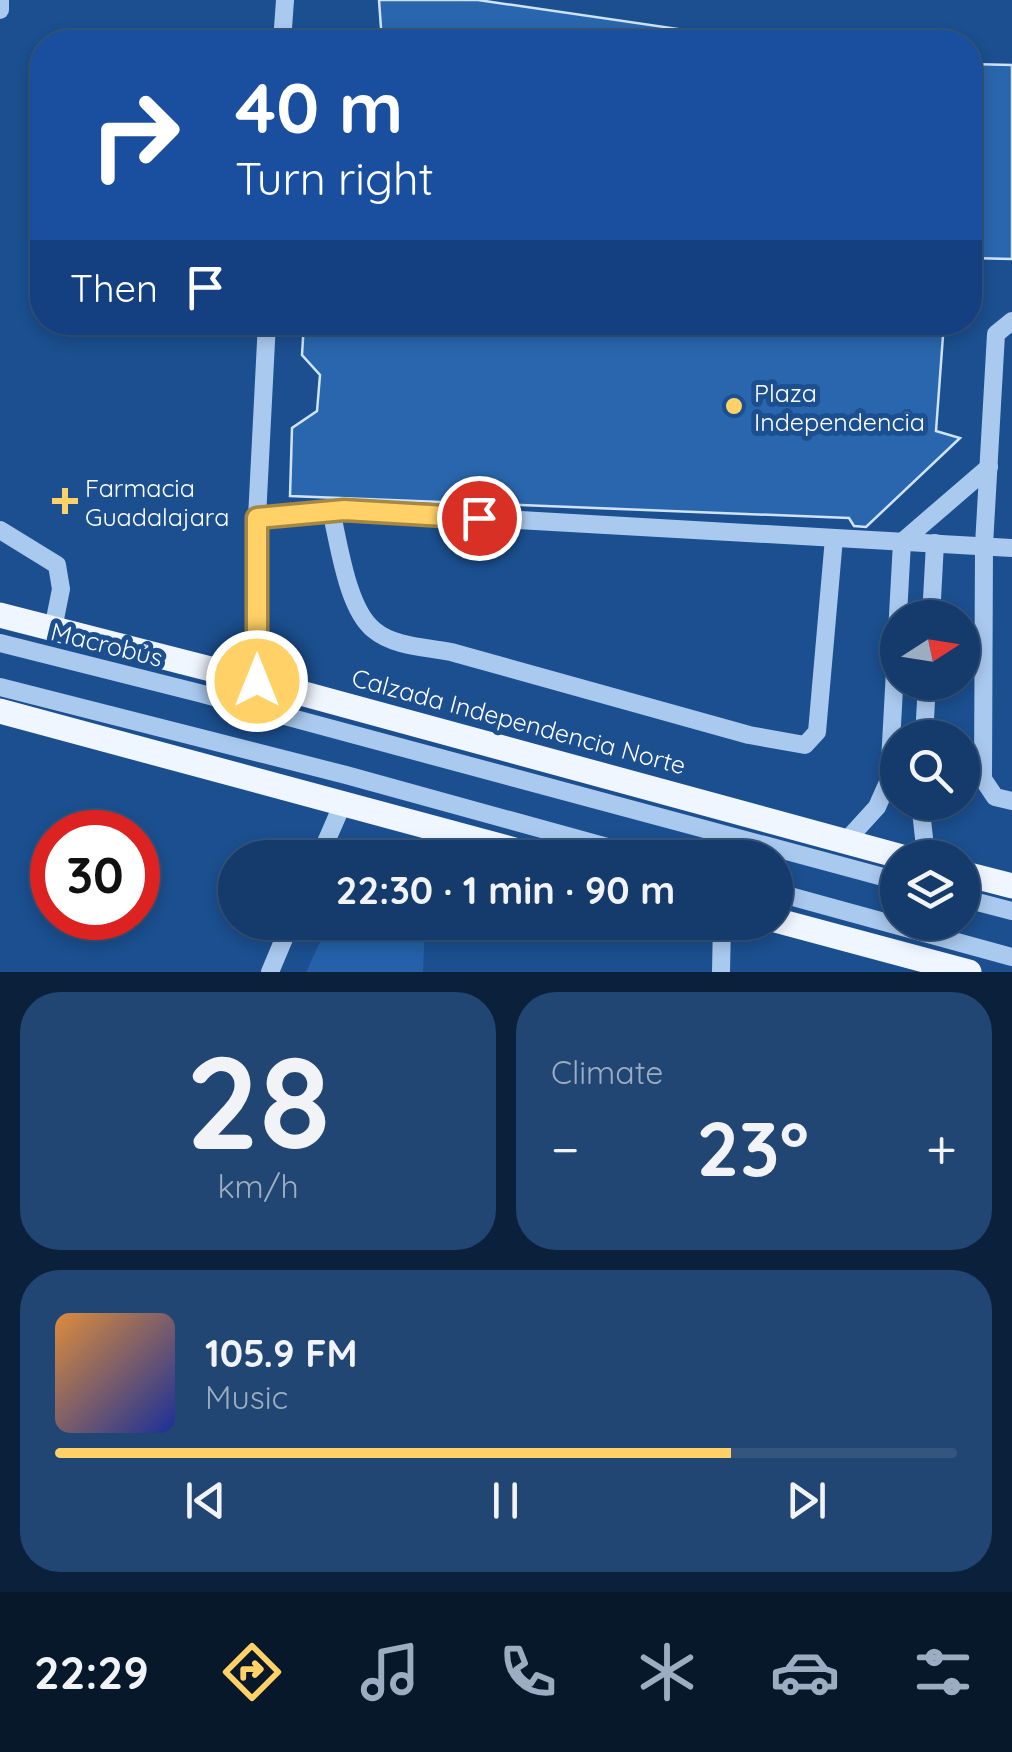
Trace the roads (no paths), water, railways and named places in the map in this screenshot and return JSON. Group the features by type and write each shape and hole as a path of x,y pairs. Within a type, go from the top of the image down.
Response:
{"main road":[{"name":"Calzada Independencia Norte","path":"0,615 880,851"},
{"path":"0,711 478,840"},
{"path":"980,878 1012,886"},
{"path":"793,925 969,972"}],"street":[{"path":"0,0 0,10"},
{"path":"283,30 284,0"},
{"path":"1012,321 996,334 984,546 983,780 995,796 1012,801"},
{"path":"257,681 257,518 267,335"},
{"path":"846,841 877,807 889,780 902,542 989,468"},
{"path":"257,518 331,511 1012,548"},
{"path":"331,511 352,595 373,630 402,644 451,652 749,735 806,745 817,732 834,538"},
{"path":"0,530 56,565 61,589 53,629"},
{"path":"931,600 935,543"},
{"name":"Macrobús","path":"0,643 880,875"},
{"path":"0,687 582,840"},
{"path":"327,840 342,803"},
{"path":"793,897 1012,957"},
{"path":"980,903 1012,911"},
{"path":"270,972 283,940"},
{"path":"720,972 721,940"}],"place":[{"name":"Plaza Independencia","path":"734,406"},
{"name":"Farmacia Guadalajara","path":"65,501"}]}
